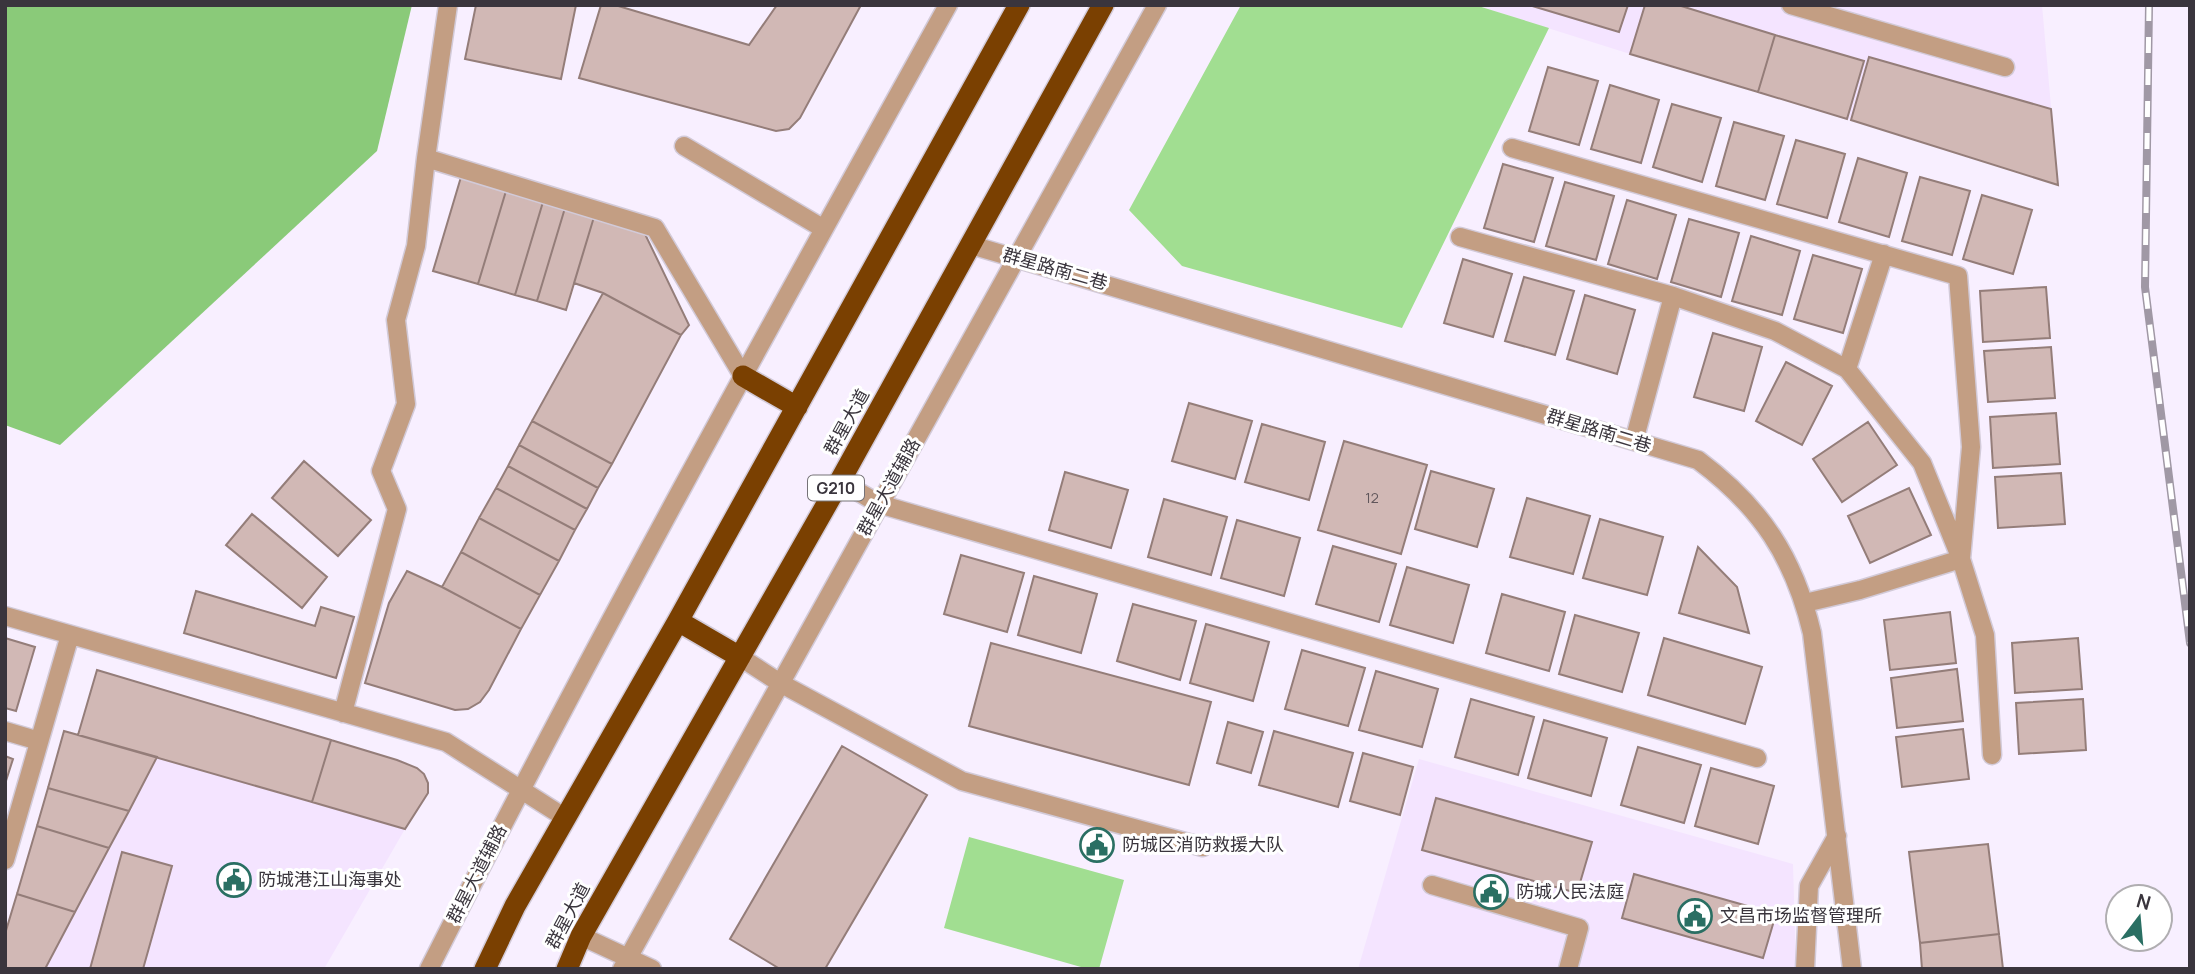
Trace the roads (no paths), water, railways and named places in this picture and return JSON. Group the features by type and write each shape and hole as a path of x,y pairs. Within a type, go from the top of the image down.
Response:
{"highway":[{"path":"485,969 515,906 678,621 1019,5"},
{"name":"群星大道","path":"567,969 582,936 840,481 1103,5"},
{"path":"743,376 797,407"},
{"path":"678,621 740,657"}],"street":[{"path":"343,713 397,509 381,471 406,404 396,320 416,246 447,5"},
{"name":"群星大道辅路","path":"429,969 520,789 743,376 948,5"},
{"name":"群星大道辅路","path":"625,963 1157,5"},
{"path":"1791,5 2004,68"},
{"path":"684,146 824,229"},
{"path":"1512,148 1958,276 1971,447 1961,559"},
{"path":"426,158 654,228 743,376"},
{"path":"1460,237 1673,296 1775,331 1847,369 1922,463 1961,559 1985,635 1992,755"},
{"name":"群星路南二巷","path":"971,245 1698,460 1744,499 1781,546 1805,603 1812,633 1852,969"},
{"path":"1847,369 1884,254"},
{"path":"1633,441 1673,296"},
{"path":"840,481 879,504 1757,758"},
{"path":"1805,603 1860,590 1961,559"},
{"path":"5,615 446,742 565,817"},
{"path":"5,860 69,635"},
{"path":"740,657 780,683 962,781 1203,847"},
{"path":"5,731 39,741"},
{"path":"1805,969 1809,886 1837,836"},
{"path":"1432,885 1579,928 1568,969"},
{"path":"582,936 625,963 652,969"}],"railway":[{"path":"2149,5 2145,287 2190,643"}],"place":[{"name":"防城区消防救援大队","path":"1097,845"},
{"name":"防城港江山海事处","path":"234,880"},
{"name":"防城人民法庭","path":"1491,892"},
{"name":"文昌市场监督管理所","path":"1695,916"}]}
